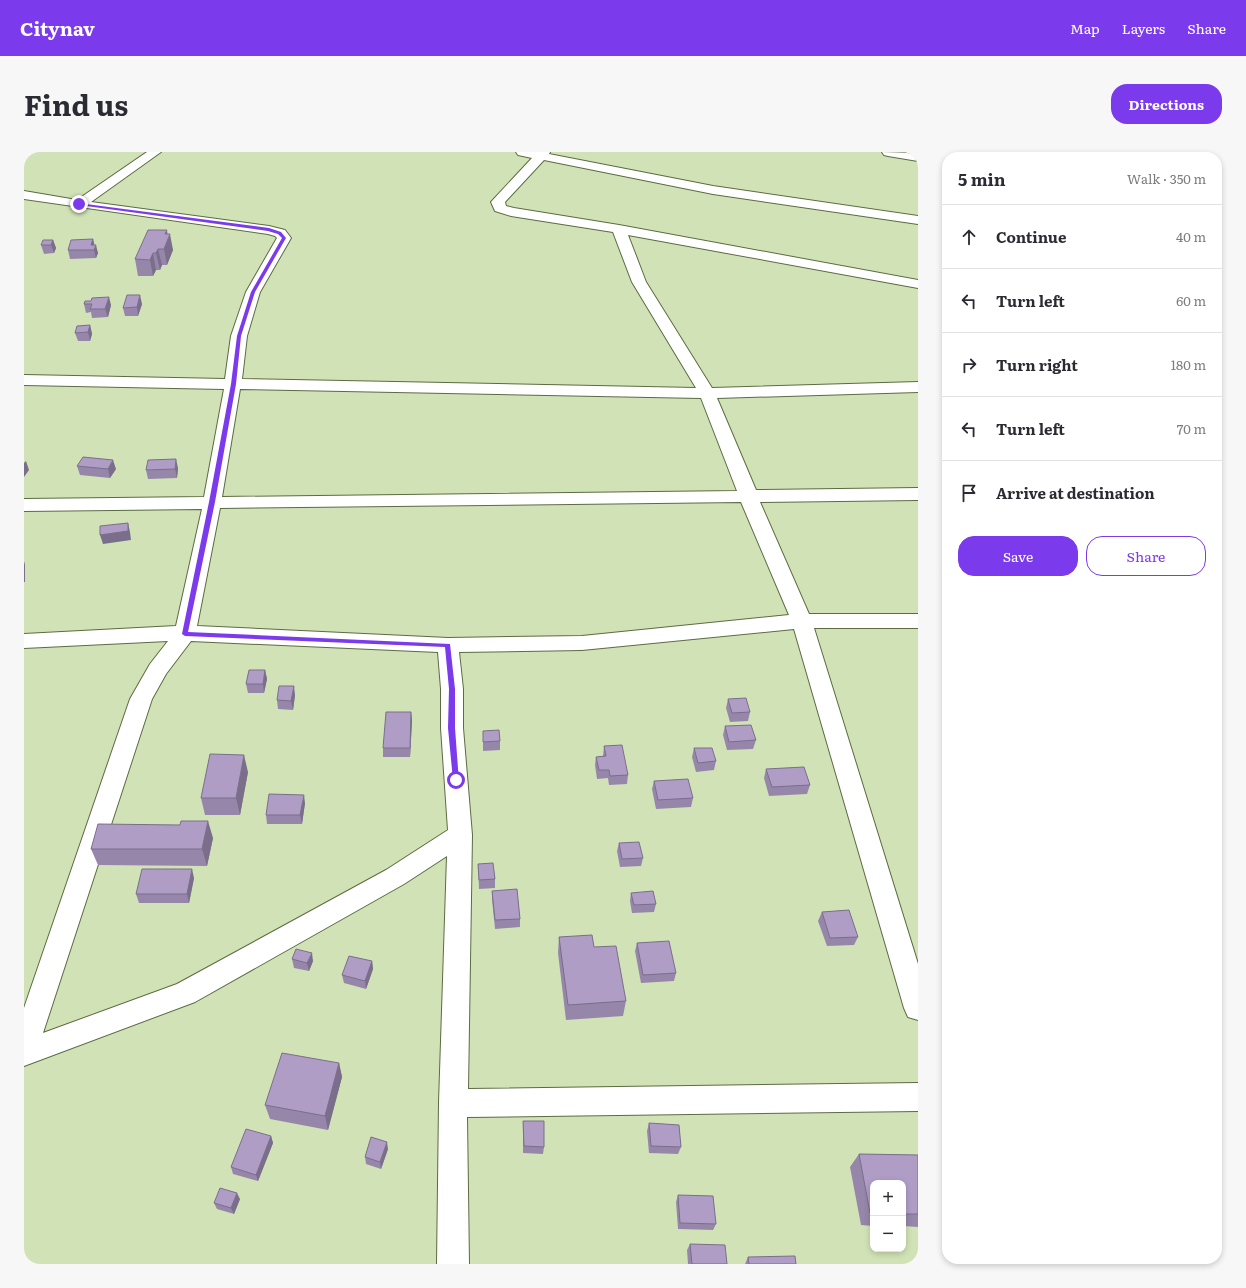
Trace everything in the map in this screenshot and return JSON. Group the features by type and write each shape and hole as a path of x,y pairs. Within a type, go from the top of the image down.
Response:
{"street":[{"path":"79,204 155,152"},
{"path":"522,152 542,154 712,190 918,220"},
{"path":"888,152 918,156"},
{"path":"542,154 498,202 500,208 512,212 618,229 918,284"},
{"path":"24,195 269,230 280,233 284,238 253,292 239,336 233,384 212,502 185,634 158,669 140,699 24,1048"},
{"path":"618,229 639,282 707,393 745,485 748,496 802,621 918,1008"},
{"path":"24,380 707,393 918,387"},
{"path":"24,505 918,494"},
{"path":"24,641 185,634 448,645 582,643 802,621 918,621"},
{"path":"448,645 452,689 452,728 460,836 453,1103 453,1264"},
{"path":"24,1053 186,993 395,877 460,836"},
{"path":"453,1103 918,1097"}],"building":[{"path":"148,230 167,230 165,234 170,234 164,249 158,249 156,253 153,253 150,260 135,259"},
{"path":"93,239 91,245 96,245 94,250 68,250 71,240"},
{"path":"43,240 53,240 51,245 41,245"},
{"path":"127,295 140,295 137,307 123,308"},
{"path":"109,297 105,309 90,309 92,304 84,304 85,301 91,301 92,298"},
{"path":"90,325 88,332 75,333 77,326"},
{"path":"83,457 113,460 108,469 77,466"},
{"path":"176,459 175,469 146,470 148,460"},
{"path":"128,523 128,531 100,535 100,526"},
{"path":"249,670 265,670 263,684 246,684"},
{"path":"279,686 294,686 291,701 277,700"},
{"path":"746,698 750,712 732,713 728,699"},
{"path":"386,712 411,712 410,748 383,748"},
{"path":"751,725 756,740 729,742 725,726"},
{"path":"499,730 500,741 483,742 483,731"},
{"path":"622,745 628,775 610,776 609,770 599,770 596,757 606,756 604,746"},
{"path":"694,748 712,748 716,761 698,763"},
{"path":"210,754 244,755 236,798 201,798"},
{"path":"804,767 810,785 772,787 766,769"},
{"path":"688,779 693,798 658,800 654,781"},
{"path":"269,794 304,795 300,815 266,815"},
{"path":"181,821 208,821 202,849 91,849 98,824 180,825"},
{"path":"639,842 643,858 622,859 619,843"},
{"path":"493,863 495,879 479,880 478,864"},
{"path":"142,869 192,869 187,894 136,894"},
{"path":"517,889 520,919 495,920 492,891"},
{"path":"653,891 656,904 634,905 631,893"},
{"path":"849,910 858,937 830,938 822,912"},
{"path":"592,935 594,947 616,946 626,1001 568,1005 559,937"},
{"path":"669,941 676,973 643,975 637,943"},
{"path":"296,949 312,953 307,963 292,959"},
{"path":"349,956 372,961 365,981 342,975"},
{"path":"282,1053 339,1063 325,1116 265,1105"},
{"path":"523,1121 544,1121 544,1147 524,1146"},
{"path":"649,1123 679,1125 681,1147 651,1146"},
{"path":"246,1129 271,1136 256,1175 231,1167"},
{"path":"371,1137 387,1142 380,1162 365,1157"},
{"path":"859,1154 918,1155 918,1214 906,1214 906,1180 870,1180 870,1213"},
{"path":"220,1188 237,1193 231,1208 214,1203"},
{"path":"678,1195 713,1196 716,1224 680,1223"},
{"path":"690,1244 725,1245 727,1264 692,1264"},
{"path":"795,1256 796,1264 749,1264 748,1257"}],"route":[{"path":"79,204 269,230 280,233 284,238 253,292 239,336 233,384 212,502 185,634 448,645 452,689 452,728 456,780"}]}
